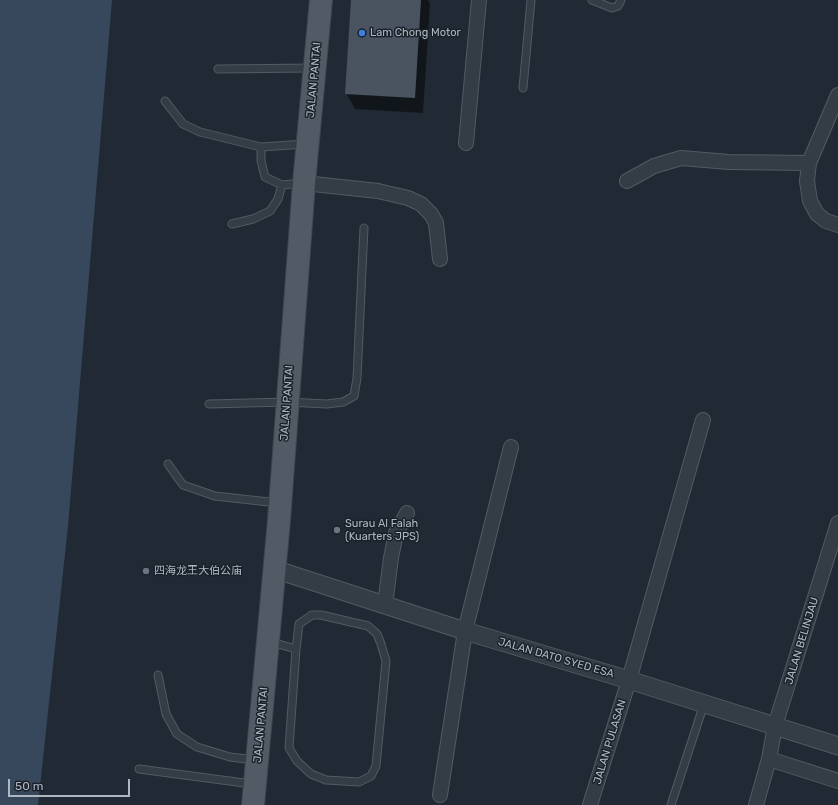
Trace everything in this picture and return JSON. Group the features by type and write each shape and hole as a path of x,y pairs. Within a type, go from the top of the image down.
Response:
{"main road":[{"name":"JALAN PANTAI","path":"254,795 280,503 304,183 321,0"}],"street":[{"path":"466,143 479,0"},
{"path":"838,95 809,163 807,181 810,201 817,214 826,221 838,225"},
{"path":"627,181 654,166 681,158 729,162 809,163"},
{"path":"304,183 378,191 408,198 421,204 431,214 436,223 440,259"},
{"name":"JALAN PULASAN","path":"590,805 629,680 703,420"},
{"path":"440,795 465,631 511,447"},
{"path":"385,605 396,533 407,513"},
{"name":"JALAN BELINJAU","path":"756,805 769,759 775,726 834,551 838,523"},
{"name":"JALAN DATO SYED ESA","path":"274,569 465,631 629,680 838,746"},
{"path":"769,759 838,781"}],"lane":[{"path":"523,88 530,0"},
{"path":"592,0 612,8 618,6 621,0"},
{"path":"218,69 314,68"},
{"path":"165,102 183,124 200,132 261,147 308,144"},
{"path":"261,147 261,161 266,177 282,185 304,183"},
{"path":"232,224 253,219 270,211 278,199 282,185"},
{"path":"209,404 287,402 332,403 343,402 354,396 357,378 364,228"},
{"path":"168,464 183,485 215,496 280,503"},
{"path":"321,614 368,626 377,634 382,644 386,661 376,766 371,776 359,782 326,780 311,774 297,761 289,748 296,649 299,624 312,615 321,614"},
{"path":"268,642 296,649"},
{"path":"158,675 166,714 177,734 197,747 230,757 258,760"},
{"path":"671,805 704,704"},
{"path":"139,769 254,795"}],"water":[{"path":"0,0 112,0 68,526 38,805 0,805"}],"building":[{"path":"351,0 421,0 415,98 345,94"}],"place":[{"name":"Lam Chong Motor","path":"362,33"},
{"name":"Surau Al Falah (Kuarters JPS)","path":"337,530"},
{"name":"四海龙王大伯公庙","path":"146,571"}]}
